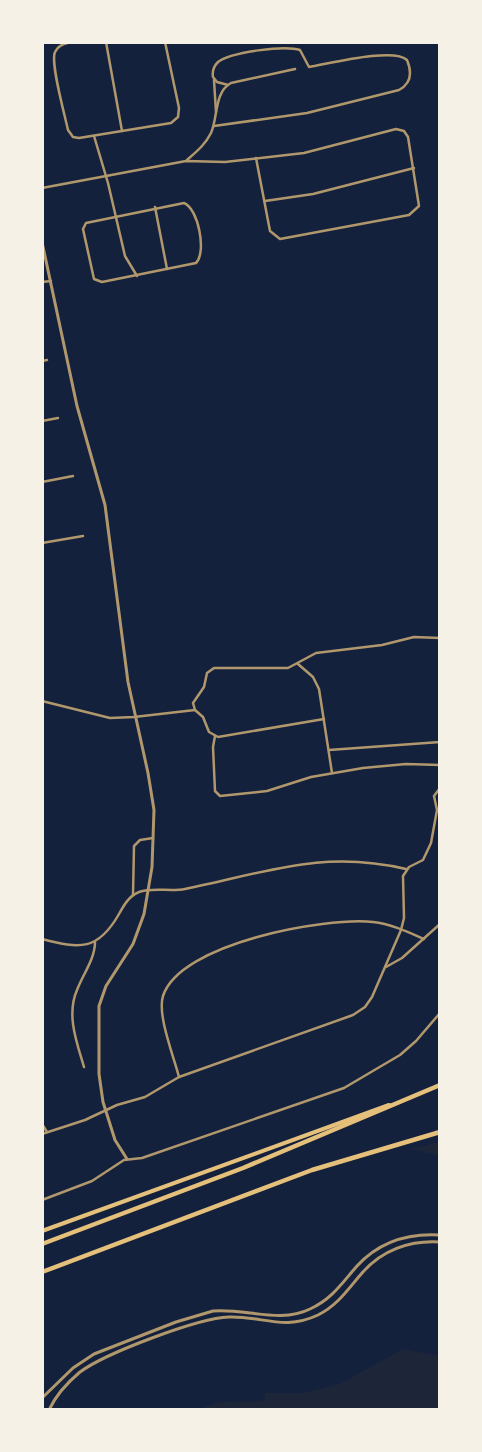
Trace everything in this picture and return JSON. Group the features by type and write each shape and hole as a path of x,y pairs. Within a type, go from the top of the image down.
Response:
{"main road":[{"path":"42,1244 209,1182 440,1085"},
{"path":"42,1231 373,1109 396,1104"},
{"path":"42,1272 312,1170 440,1132"}],"street":[{"path":"71,42 59,46 53,59 68,130 76,138 171,123 178,116 179,108 165,42"},
{"path":"106,42 122,131"},
{"path":"214,126 302,114 399,90 407,85 410,73 407,60 400,55 358,58 309,67 300,50 281,48 221,60 213,70 216,114"},
{"path":"214,79 219,84 228,85 295,69"},
{"path":"186,161 205,143 214,126 221,92 228,85"},
{"path":"42,188 186,161 224,162 256,158 304,153 396,129 404,131 408,137 419,202 417,209 409,215 280,239 270,231 256,158"},
{"path":"94,136 124,256 137,276"},
{"path":"265,201 313,194 414,168"},
{"path":"184,203 191,206 195,212 202,250 200,258 194,264 102,282 93,277 83,227 88,221 115,216 184,203"},
{"path":"155,207 167,270"},
{"path":"42,242 77,406 105,506 126,673 153,798 154,838 149,890 137,936 109,979 101,999 99,1074 105,1110 115,1140 127,1159"},
{"path":"42,282 51,282"},
{"path":"42,361 47,360"},
{"path":"42,421 58,418"},
{"path":"42,482 73,476"},
{"path":"42,543 83,536"},
{"path":"194,710 194,700 204,687 206,674 212,668 284,668 298,664 305,657 316,653 382,645 414,637 440,638"},
{"path":"298,664 315,681 324,720 332,773"},
{"path":"42,701 98,716 134,717 194,710 202,715 207,730 214,736 222,737 324,720"},
{"path":"214,736 215,791 218,796 267,791 302,779 332,773 392,765 440,765"},
{"path":"329,750 440,742"},
{"path":"42,938 75,946 95,942 111,928 124,904 133,895 149,890 180,890 275,867 309,863 364,862 407,869 420,862 429,849 437,814 434,796 440,788"},
{"path":"133,895 134,846 140,840 154,838"},
{"path":"42,1134 145,1097 179,1077 353,1015 369,1002 401,930 404,914 403,878 407,869"},
{"path":"179,1077 162,1005 166,989 187,966 239,943 289,929 370,922 424,938"},
{"path":"386,967 402,958 440,924"},
{"path":"84,1067 73,1026 73,1005 76,991 93,955 95,942"},
{"path":"42,1200 92,1181 127,1159 142,1158 344,1088 406,1050 440,1013"},
{"path":"42,1124 47,1132"},
{"path":"42,1398 73,1368 107,1348 213,1311 229,1309 280,1316 306,1311 331,1296 366,1257 378,1248 406,1237 440,1235"},
{"path":"49,1410 53,1401 72,1380 105,1358 181,1328 217,1318 243,1318 280,1324 308,1320 338,1302 374,1261 388,1252 420,1242 440,1242"}],"shaded area":[{"path":"439,1142 439,1155 410,1149"},
{"path":"403,1349 439,1356 439,1409 199,1409 219,1402 264,1401 265,1393 303,1393 340,1384"}]}
